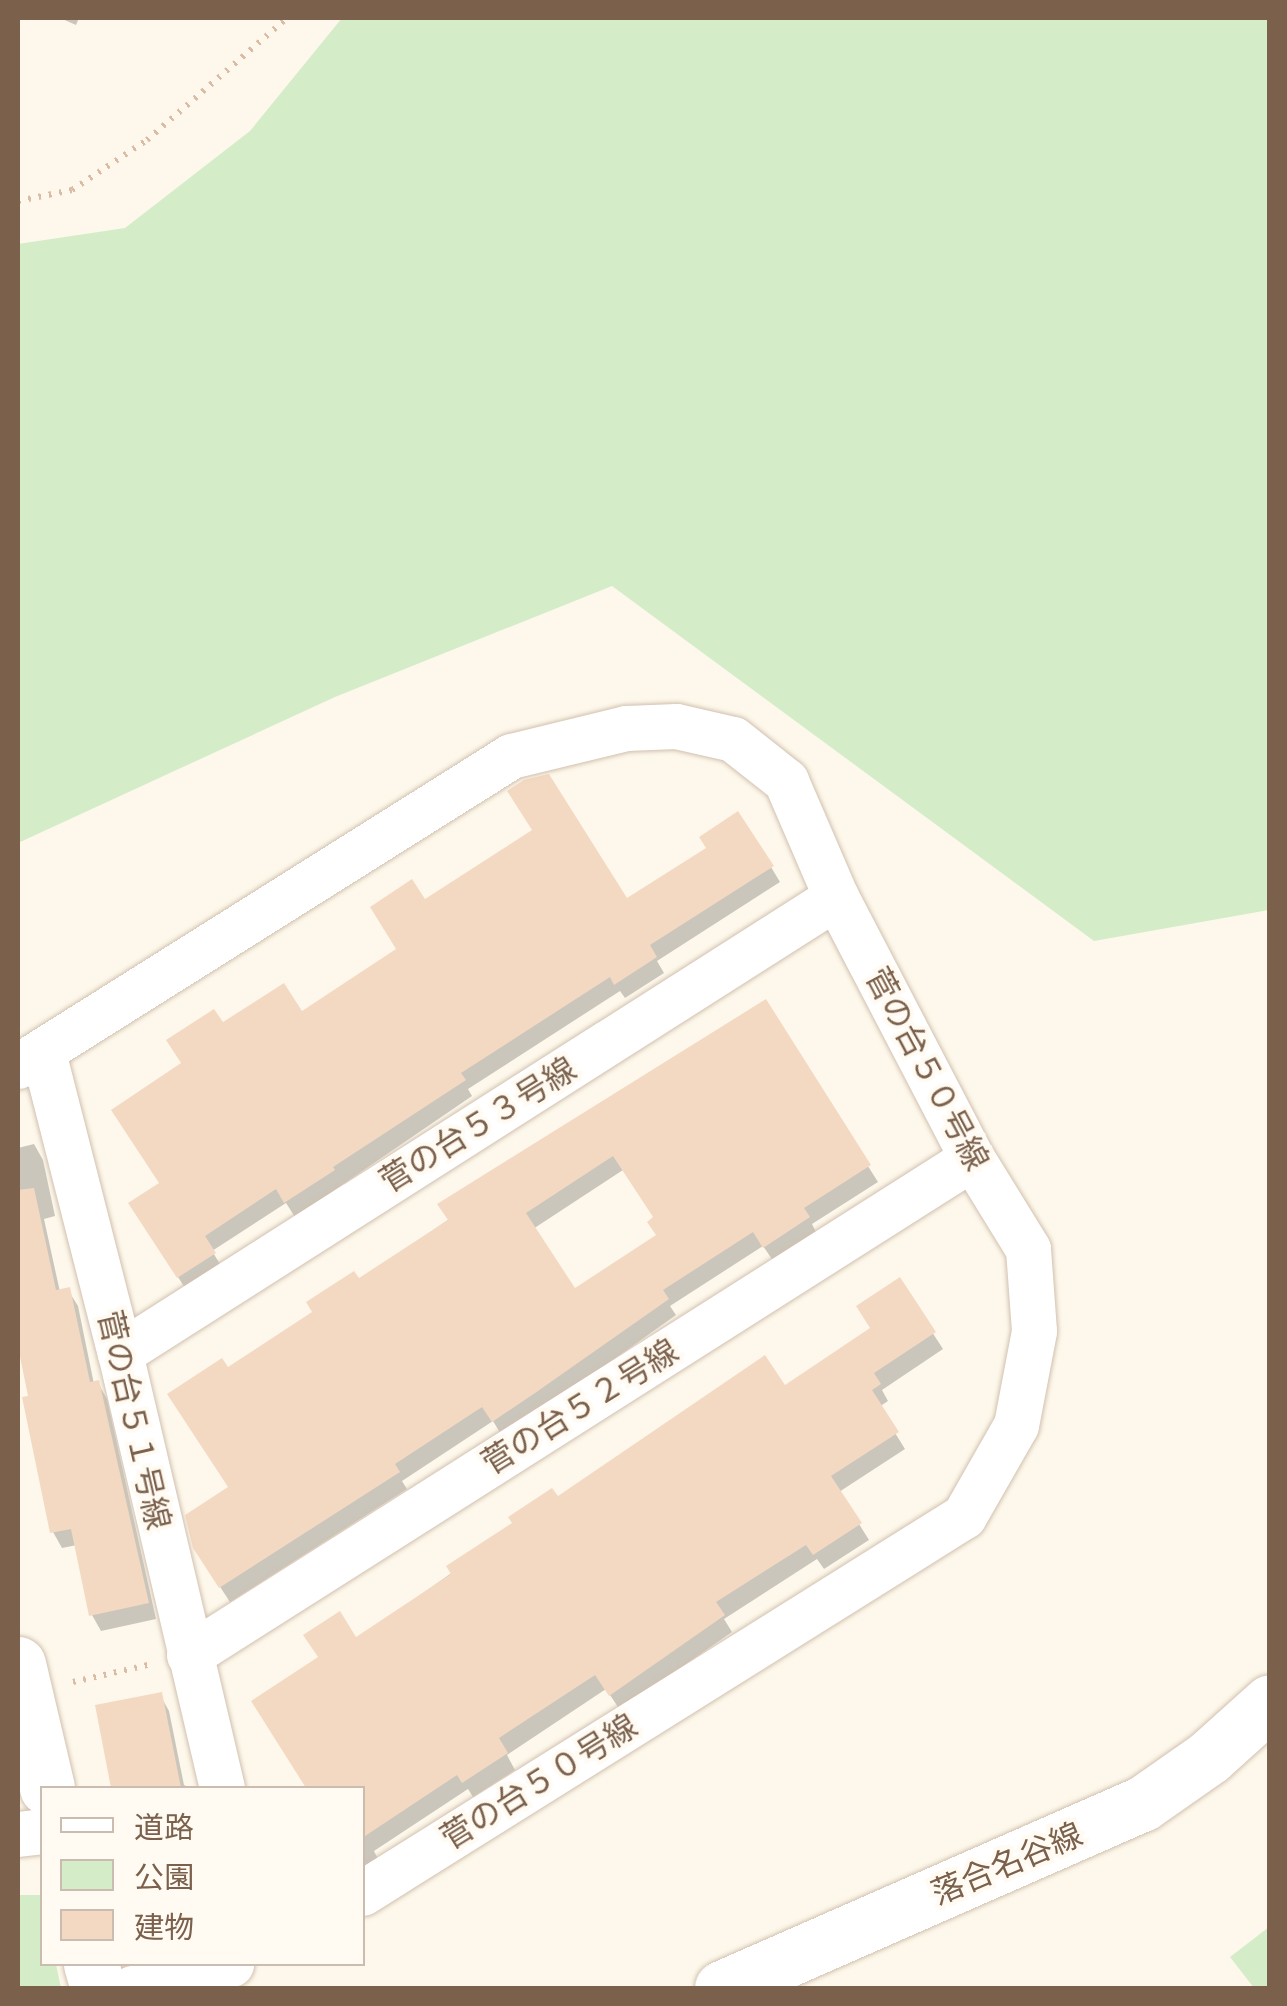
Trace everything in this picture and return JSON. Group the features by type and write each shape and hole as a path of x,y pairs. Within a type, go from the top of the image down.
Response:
{"street":[{"name":"菅の台５０号線","path":"30,1059 511,756 626,728 676,726 733,739 786,781 836,898 972,1158 1028,1249 1034,1332 1016,1424 964,1516 365,1891"},
{"name":"菅の台５３号線","path":"120,1354 836,898"},
{"name":"菅の台５１号線","path":"30,1059 120,1354 222,1786"},
{"name":"菅の台５２号線","path":"189,1655 972,1158"},
{"path":"21,1679 47,1786"},
{"name":"落合名谷線","path":"722,1988 1142,1804 1209,1757 1270,1702"},
{"path":"132,1988 223,1966"}],"path":[{"path":"18,201 72,190 147,140 287,18"},
{"path":"21,1679 189,1655"}],"green space":[{"path":"342,18 1269,18 1269,910 1094,941 612,586 335,697 18,843 18,244 125,228 250,131"},
{"path":"18,1895 40,1895 40,1966 56,1966 61,1988 18,1988"},
{"path":"1269,1927 1269,1988 1254,1988 1230,1957"}],"building":[{"path":"549,774 627,898 706,848 699,837 738,811 774,866 650,945 657,957 614,985 610,977 461,1073 466,1080 333,1167 335,1170 284,1203 276,1189 205,1236 216,1253 177,1278 128,1203 159,1183 111,1110 181,1063 166,1040 214,1009 223,1022 284,983 302,1011 396,949 370,907 412,879 425,899 532,830 507,791 524,780"},
{"path":"766,999 871,1165 804,1208 810,1217 763,1248 753,1232 663,1290 669,1299 492,1422 482,1407 395,1464 400,1472 219,1588 193,1548 185,1515 228,1487 167,1394 222,1358 228,1367 312,1312 306,1302 354,1271 359,1278 448,1220 437,1204","holes":["613,1156 653,1217 647,1222 656,1235 575,1288 526,1213"]},
{"path":"34,1188 56,1290 70,1287 90,1382 99,1380 149,1603 89,1616 71,1529 50,1533 22,1397 28,1396 18,1347 18,1190"},
{"path":"900,1277 936,1332 874,1373 881,1384 872,1390 899,1432 831,1476 862,1523 813,1555 806,1545 716,1602 725,1615 609,1696 595,1675 499,1738 508,1753 462,1783 457,1775 365,1836 365,1786 305,1786 251,1701 318,1657 303,1635 340,1611 356,1637 451,1574 446,1566 512,1523 508,1517 552,1488 558,1496 765,1355 785,1385 870,1328 856,1306"},
{"path":"162,1692 181,1786 111,1786 95,1705"}]}
